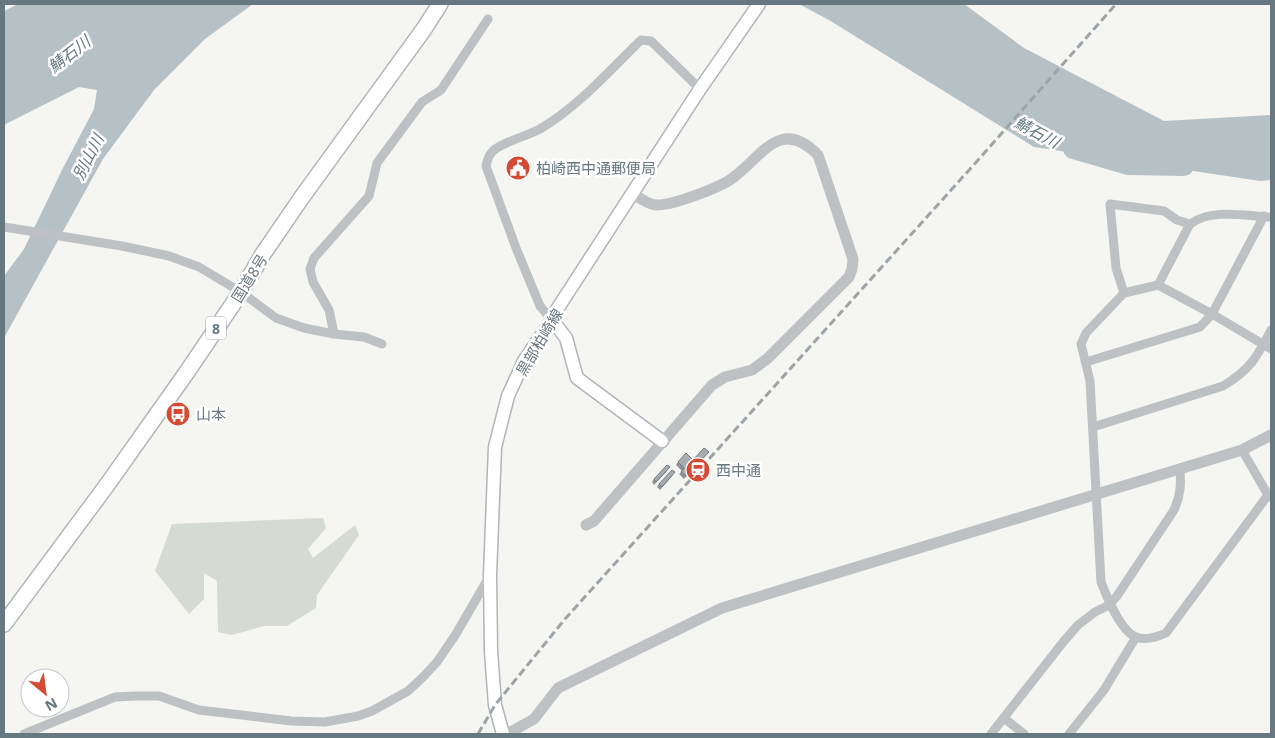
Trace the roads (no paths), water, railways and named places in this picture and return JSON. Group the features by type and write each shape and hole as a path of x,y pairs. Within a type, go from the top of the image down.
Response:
{"highway":[{"name":"国道8号","path":"4,624 107,484 241,292 263,254 302,197 424,29 440,4"}],"main road":[{"name":"黒部柏崎線","path":"502,734 495,705 491,662 490,575 495,447 504,407 524,361 700,88 759,4"},
{"path":"552,320 566,338 576,378 662,441"}],"street":[{"path":"334,334 329,310 312,282 310,269 314,258 369,196 377,163 422,102 441,90 488,19"},
{"path":"552,320 540,306 516,248 486,166 493,150 538,130 568,111 590,92 641,40 651,41 700,88"},
{"path":"586,525 594,521 712,385 725,378 752,370 767,360 849,277 852,269 853,260 818,155 809,146 795,138 780,140 770,144 732,180 699,194 658,205 649,204 632,193"},
{"path":"1124,293 1116,268 1110,204 1164,211 1177,220 1190,224"},
{"path":"1086,362 1200,327 1212,314 1268,217 1210,214 1198,217 1190,224 1158,285"},
{"path":"4,227 83,239 169,256 199,267 241,292 276,318 304,328 364,337 382,344"},
{"path":"1242,450 1270,496 1166,633 1155,638 1136,637 1127,630 1110,605 1101,582 1090,381 1081,344 1086,333 1124,293 1158,285 1267,347"},
{"path":"1093,427 1223,386 1250,366 1267,347 1271,330"},
{"path":"507,734 534,719 558,688 722,608 1242,450 1271,435"},
{"path":"991,734 1078,625 1095,612 1110,605 1174,510 1182,487 1180,468"},
{"path":"24,734 115,697 159,696 199,710 291,721 325,722 358,716 372,711 408,691 423,677 437,662 456,634 490,575"},
{"path":"1069,734 1104,690 1136,637"},
{"path":"1004,718 1024,734"}],"water":[{"name":"別山川","path":"18,4 253,4 205,39 154,90 103,159 4,338 4,276 24,249 94,109 97,90 79,87 4,125 4,11"},
{"path":"799,4 964,4 1024,48 1164,121 1271,115 1271,180 1260,181 1034,147 829,20"}],"waterway":[{"name":"鯖石川","path":"1073,149 1128,165 1184,166"}],"railway":[{"path":"478,734 495,705 565,619 1116,4"}],"place":[{"name":"柏崎西中通郵便局","path":"518,168"},
{"name":"山本","path":"178,414"},
{"name":"西中通","path":"698,470"}]}
